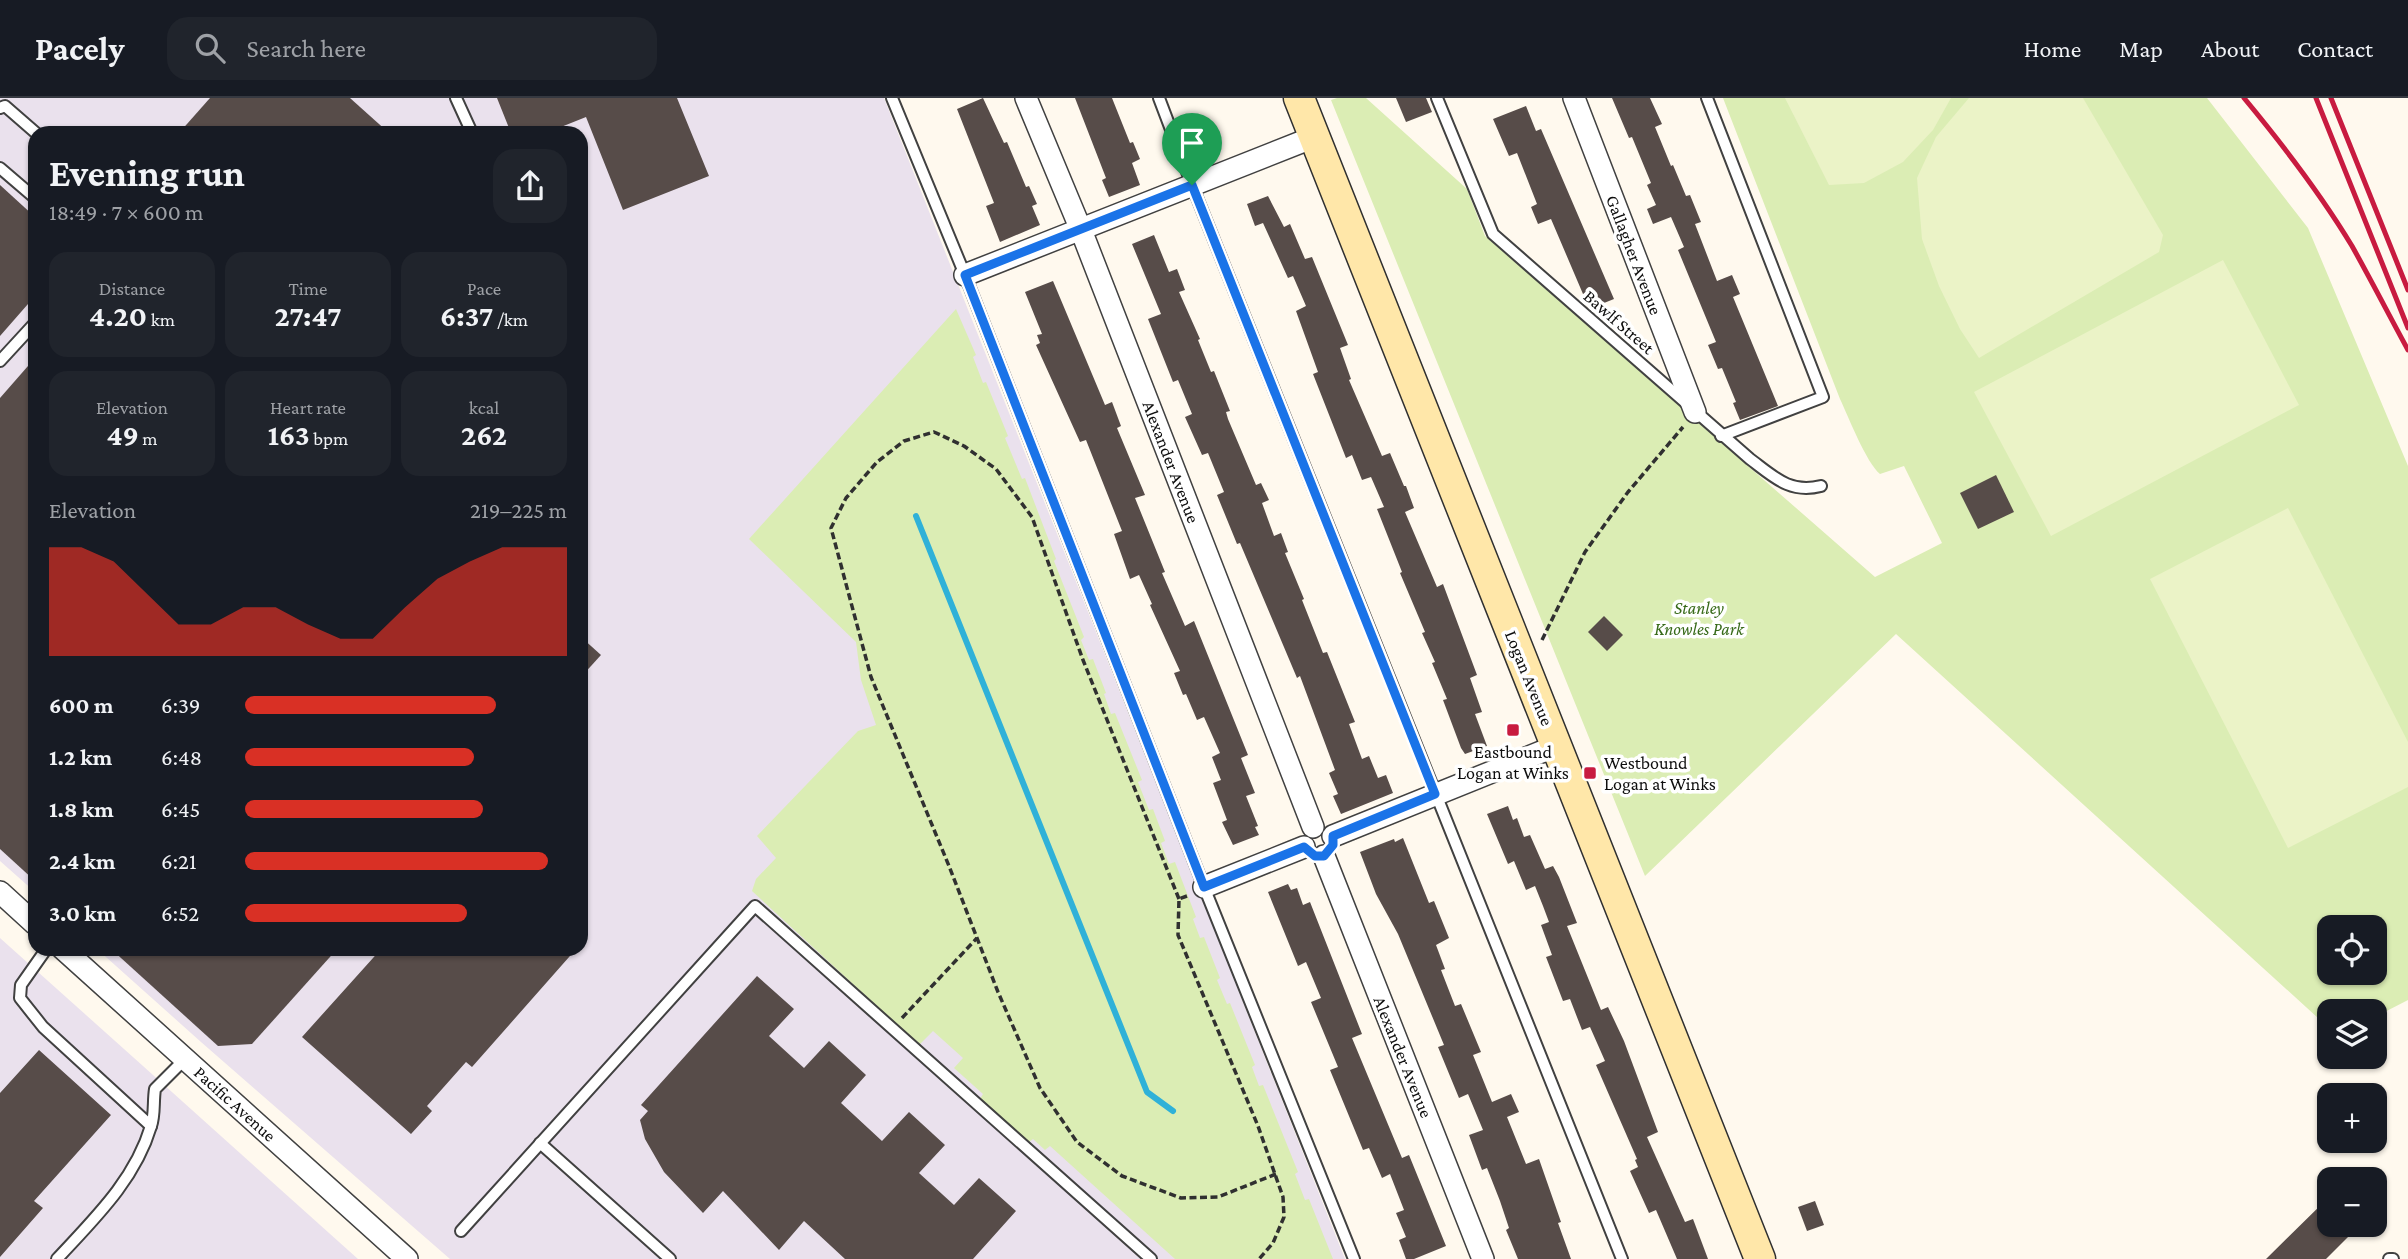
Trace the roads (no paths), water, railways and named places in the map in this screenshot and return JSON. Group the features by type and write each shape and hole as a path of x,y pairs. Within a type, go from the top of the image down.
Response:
{"main road":[{"name":"Logan Avenue","path":"1299,98 1760,1259"}],"street":[{"name":"Alexander Avenue","path":"1026,98 1081,230 1313,827"},
{"name":"Gallagher Avenue","path":"1574,98 1695,412"},
{"path":"965,275 1314,137"},
{"path":"1333,836 1556,746"},
{"path":"1204,887 1333,845 1333,836 1327,828 1313,827 1304,838 1314,851"},
{"name":"Alexander Avenue","path":"1314,851 1483,1259"},
{"path":"0,892 28,918"},
{"name":"Pacific Avenue","path":"71,956 407,1259"}],"lane":[{"path":"456,98 469,126"},
{"path":"892,98 965,275 1204,887 1354,1259"},
{"path":"1159,98 1622,1259"},
{"name":"Bawlf Street","path":"1437,98 1493,234 1721,436 1767,472 1790,487 1806,490 1821,486"},
{"path":"1707,98 1823,397 1721,436"},
{"path":"0,108 5,106 28,126"},
{"path":"0,168 28,192"},
{"path":"0,361 28,331"},
{"path":"461,1231 755,906 1151,1259"},
{"path":"41,956 21,985 20,998 43,1027 151,1126"},
{"path":"57,1259 116,1194 138,1159 151,1126 155,1088 185,1059"},
{"path":"540,1143 670,1259"}],"waterway":[{"path":"916,516 1147,1092 1173,1111"}],"railway":[{"path":"2244,98 2301,170 2340,226 2408,350"},
{"path":"2316,98 2408,328"},
{"path":"2331,98 2408,290"}],"place":[{"name":"Eastbound Logan at Winks","path":"1513,730"},
{"name":"Westbound Logan at Winks","path":"1590,773"}],"park label":[{"name":"Stanley Knowles Park","path":"1699,618"}]}
